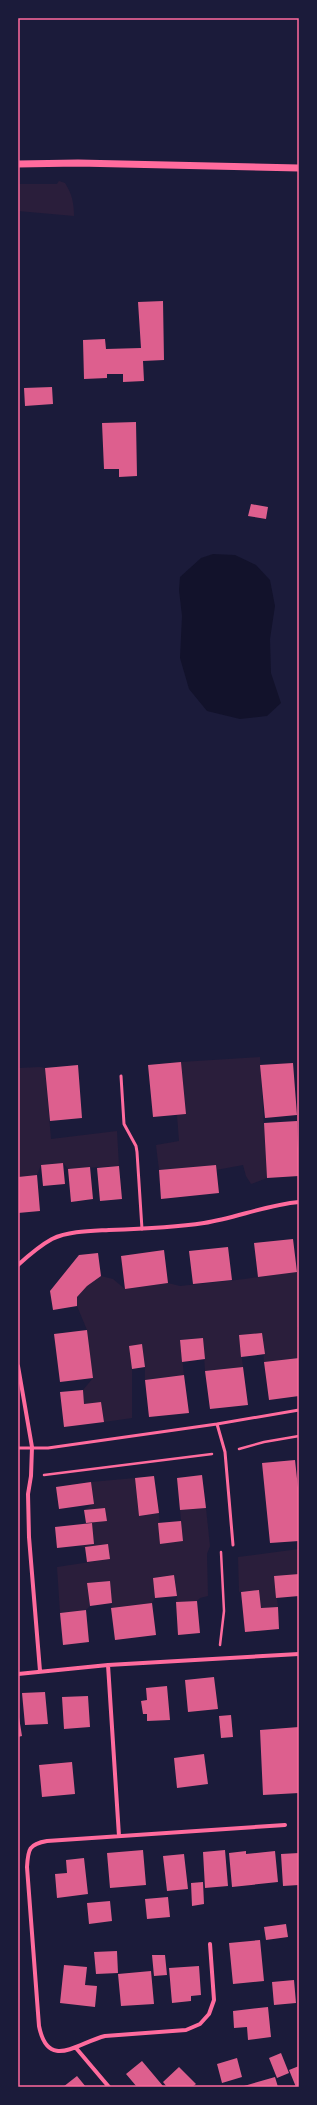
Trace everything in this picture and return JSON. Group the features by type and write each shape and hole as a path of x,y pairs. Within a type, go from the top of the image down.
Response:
{"street":[{"path":"18,164 78,163 299,168"},
{"path":"18,1265 37,1248 53,1239 69,1234 98,1230 142,1229 207,1223 275,1205 299,1202"},
{"path":"18,1366 32,1447 31,1476 28,1494 28,1536 40,1672"},
{"path":"18,1674 108,1665 299,1654"},
{"path":"108,1665 119,1836"},
{"path":"210,1944 214,2000 209,2014 200,2024 186,2030 105,2036 95,2038 76,2048 56,2052 46,2047 41,2037 39,2026 27,1854 30,1847 37,1843 285,1825"},
{"path":"76,2048 109,2087"}],"lane":[{"path":"121,1076 124,1124 136,1146 137,1152 142,1229"},
{"path":"18,1448 48,1448 217,1424 299,1410"},
{"path":"217,1424 225,1452 233,1545"}],"path":[{"path":"31,1476 212,1454 264,1442 299,1436"},
{"path":"212,1454 213,1461"},
{"path":"219,1659 224,1612 221,1549"}],"shaded area":[{"path":"59,181 65,183 71,195 74,216 18,211 18,184 57,184"},
{"path":"213,554 235,555 256,565 270,580 275,606 270,639 271,673 281,703 267,716 240,719 207,711 189,689 180,658 182,616 179,590 180,577 201,558"},
{"path":"260,1057 267,1178 251,1184 246,1176 243,1165 216,1170 216,1165 159,1170 156,1145 179,1141 177,1115 186,1114 181,1062"},
{"path":"18,1068 45,1068 51,1139 117,1131 119,1166 68,1169 63,1163 41,1165 37,1175 18,1177"},
{"path":"299,1271 299,1327 297,1327 299,1358 264,1362 262,1333 239,1335 243,1367 205,1371 203,1338 180,1340 184,1375 145,1380 142,1345 130,1346 132,1369 132,1418 104,1422 101,1402 84,1404 83,1390 93,1378 87,1330 77,1306 77,1297 87,1286 101,1276 113,1279 125,1289 168,1283 180,1286"},
{"path":"135,1478 139,1516 159,1513 161,1544 183,1541 180,1510 206,1508 210,1546 207,1554 208,1596 200,1598 197,1601 176,1602 177,1596 174,1575 153,1578 155,1598 152,1603 111,1608 112,1603 109,1581 87,1583 90,1606 86,1610 60,1613 57,1567 110,1559 80,1546 94,1544 92,1523 86,1523 107,1520 105,1508 84,1510 93,1504 91,1482"},
{"path":"299,1549 299,1574 274,1576 278,1607 261,1608 259,1590 239,1592 238,1557"}],"building":[{"path":"163,301 164,360 143,361 144,381 123,382 123,374 107,374 107,378 84,379 83,340 105,339 106,349 141,348 138,302"},
{"path":"52,387 53,404 25,406 24,388"},
{"path":"136,422 137,476 119,477 119,469 104,469 102,423"},
{"path":"251,504 268,507 266,519 248,516"},
{"path":"181,1062 186,1114 153,1117 148,1065"},
{"path":"293,1063 297,1115 265,1118 260,1065"},
{"path":"78,1065 82,1118 50,1121 45,1068"},
{"path":"297,1121 299,1176 267,1178 264,1123"},
{"path":"63,1163 65,1184 43,1186 41,1165"},
{"path":"216,1165 219,1193 161,1199 159,1170"},
{"path":"119,1166 122,1199 100,1201 97,1168"},
{"path":"90,1167 93,1199 71,1202 68,1169"},
{"path":"37,1175 40,1211 18,1213 18,1177"},
{"path":"293,1239 297,1272 258,1277 254,1243"},
{"path":"228,1247 232,1280 193,1284 189,1251"},
{"path":"164,1250 168,1283 125,1289 121,1256"},
{"path":"98,1253 101,1276 87,1286 77,1297 77,1306 53,1310 50,1291 79,1255"},
{"path":"87,1330 93,1378 60,1382 54,1334"},
{"path":"262,1333 265,1354 241,1357 239,1335"},
{"path":"203,1338 205,1359 182,1362 180,1340"},
{"path":"142,1344 145,1367 132,1369 129,1346"},
{"path":"299,1358 299,1396 269,1400 264,1362"},
{"path":"243,1367 248,1405 210,1409 205,1371"},
{"path":"184,1375 189,1413 149,1417 145,1380"},
{"path":"83,1390 84,1404 101,1402 104,1422 64,1427 60,1392"},
{"path":"295,1460 299,1497 299,1541 270,1543 262,1463"},
{"path":"202,1475 206,1508 180,1510 177,1478"},
{"path":"154,1476 159,1513 139,1516 135,1478"},
{"path":"91,1482 94,1504 59,1509 56,1487"},
{"path":"105,1508 107,1521 86,1523 84,1510"},
{"path":"181,1521 183,1541 160,1544 158,1523"},
{"path":"92,1523 94,1544 57,1548 55,1527"},
{"path":"108,1544 110,1559 87,1562 85,1547"},
{"path":"299,1574 299,1596 276,1598 274,1576"},
{"path":"174,1575 177,1596 155,1598 153,1578"},
{"path":"110,1581 112,1603 90,1606 87,1583"},
{"path":"259,1590 261,1608 278,1607 279,1629 245,1632 241,1592"},
{"path":"197,1601 200,1633 178,1635 176,1602"},
{"path":"152,1603 156,1635 115,1640 111,1608"},
{"path":"86,1610 89,1642 63,1645 60,1613"},
{"path":"214,1677 218,1709 188,1712 185,1680"},
{"path":"167,1686 170,1720 147,1721 147,1714 143,1714 141,1701 147,1700 146,1688"},
{"path":"45,1692 48,1724 25,1725 22,1693"},
{"path":"88,1696 90,1727 64,1729 62,1697"},
{"path":"18,1711 22,1736 18,1737"},
{"path":"231,1715 233,1737 221,1738 219,1716"},
{"path":"299,1727 299,1793 263,1795 260,1730"},
{"path":"204,1754 208,1784 177,1788 174,1758"},
{"path":"72,1762 75,1794 42,1797 39,1765"},
{"path":"143,1850 146,1885 110,1888 107,1853"},
{"path":"225,1850 228,1886 205,1888 203,1852"},
{"path":"246,1851 246,1854 275,1851 278,1882 232,1887 229,1853"},
{"path":"299,1853 299,1885 283,1886 281,1854"},
{"path":"184,1854 188,1889 167,1891 163,1856"},
{"path":"84,1858 88,1894 57,1898 55,1874 67,1873 66,1860"},
{"path":"203,1882 204,1904 192,1906 191,1883"},
{"path":"168,1897 170,1917 147,1919 145,1899"},
{"path":"110,1901 112,1921 89,1924 87,1903"},
{"path":"286,1924 288,1937 266,1940 264,1927"},
{"path":"260,1940 264,1981 233,1984 229,1943"},
{"path":"117,1951 118,1973 96,1974 94,1952"},
{"path":"152,1955 165,1955 167,1975 154,1976"},
{"path":"64,1965 87,1967 85,1985 97,1986 95,2007 60,2003"},
{"path":"199,1966 201,1995 191,1996 191,2001 172,2003 169,1968"},
{"path":"151,1971 154,2004 121,2006 118,1974"},
{"path":"294,1980 296,2003 274,2005 272,1982"},
{"path":"268,2007 271,2037 248,2040 247,2027 234,2028 233,2011"},
{"path":"281,2053 289,2073 277,2078 269,2058"},
{"path":"237,2058 242,2077 222,2083 217,2064"},
{"path":"142,2061 163,2086 162,2087 137,2087 126,2074"},
{"path":"299,2066 299,2087 296,2087 289,2070"},
{"path":"179,2067 196,2084 192,2087 167,2087 163,2082"},
{"path":"77,2076 86,2087 63,2087"},
{"path":"275,2077 278,2087 244,2087 244,2086"}]}
